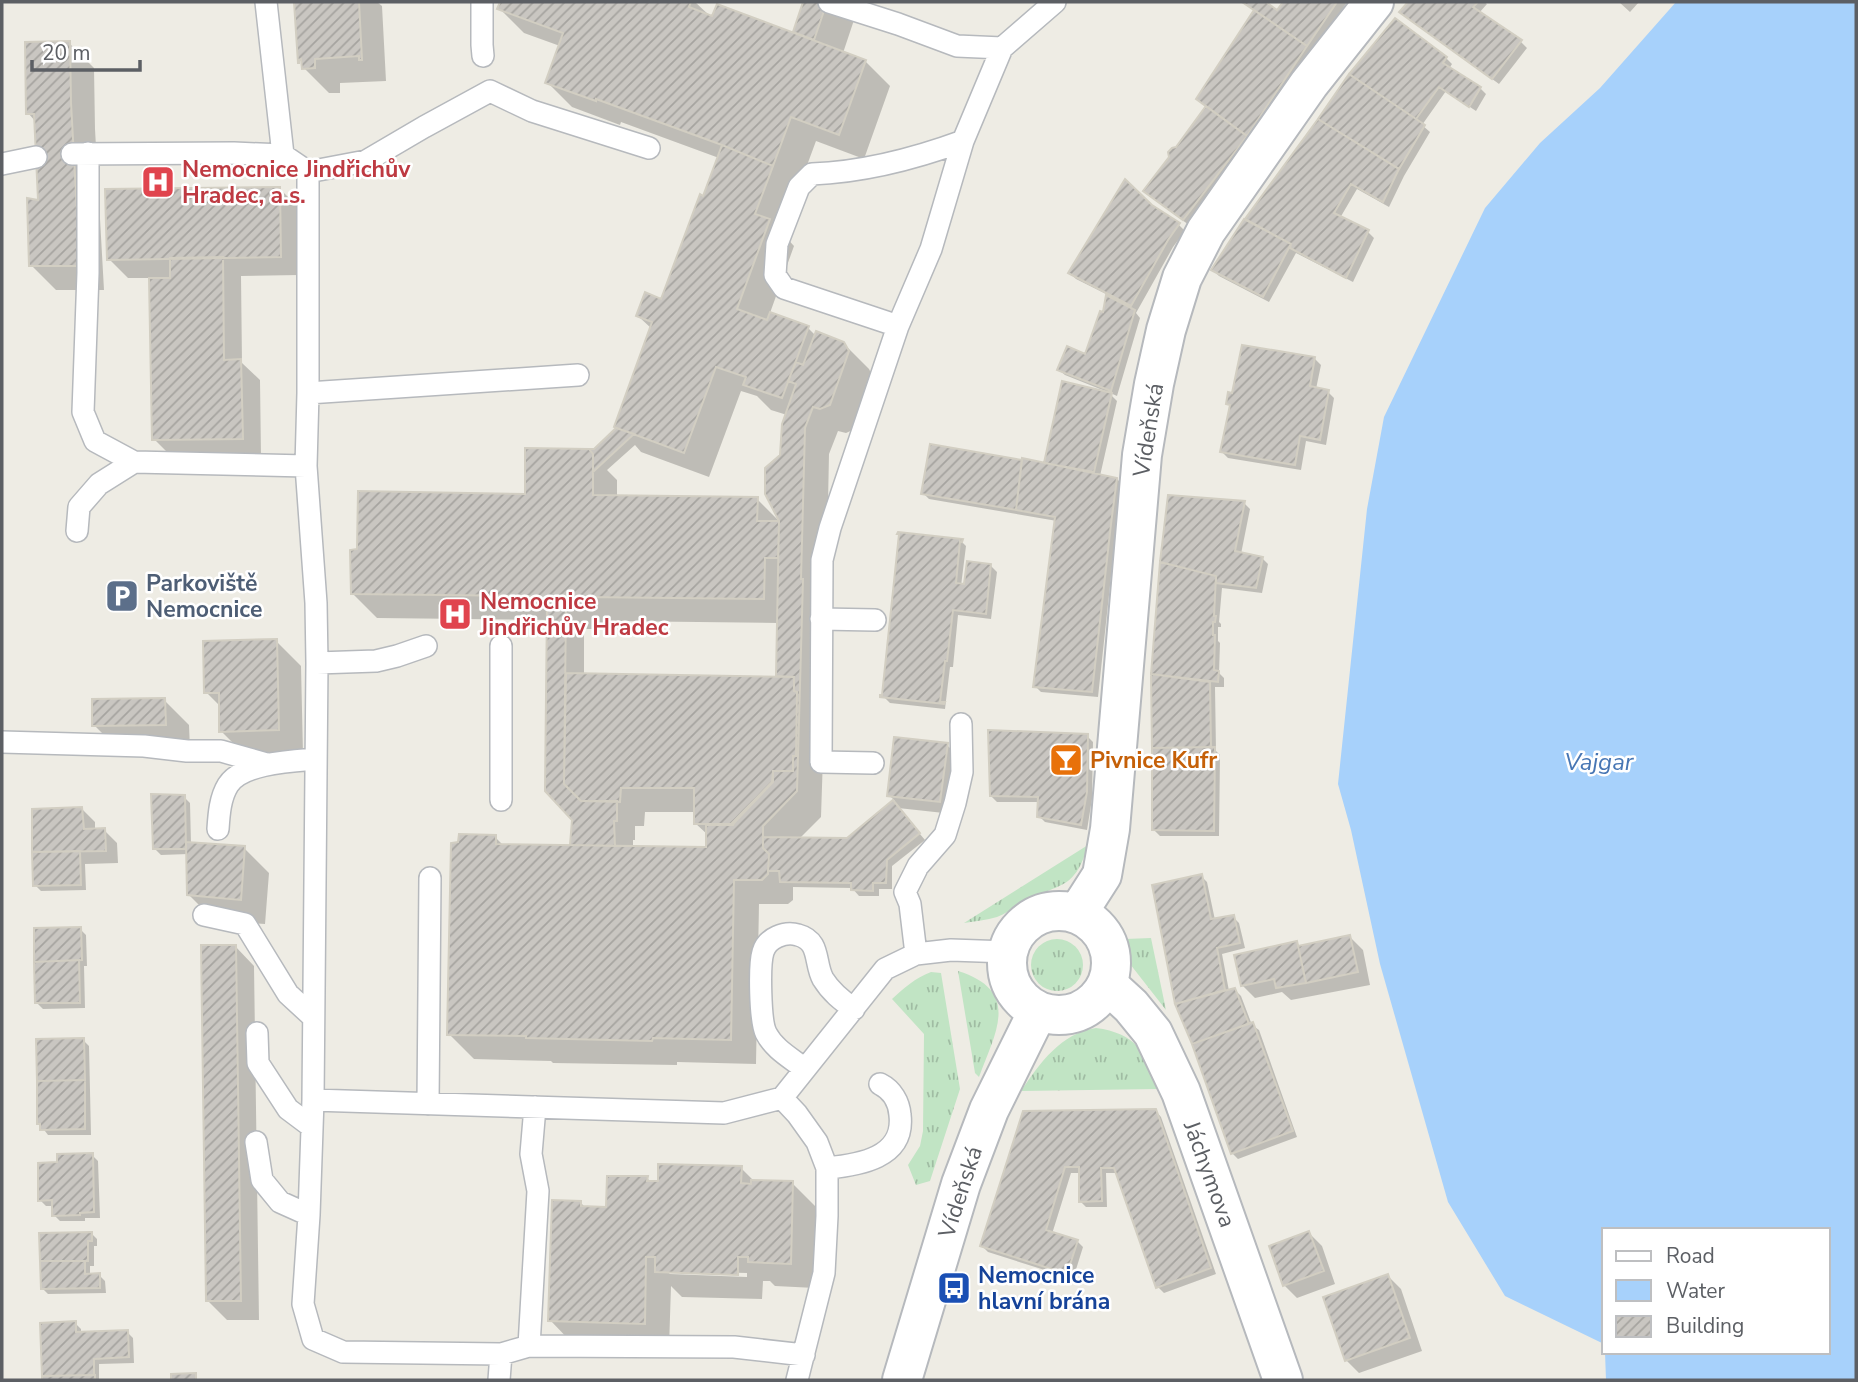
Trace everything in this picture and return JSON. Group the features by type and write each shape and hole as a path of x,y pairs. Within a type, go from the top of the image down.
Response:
{"street":[{"name":"Vídeňská","path":"1077,914 1102,875 1105,860 1110,829 1142,455 1166,330 1182,278 1206,231 1309,84 1374,2"},
{"path":"1048,912 1077,914 1092,922 1103,935 1110,950 1111,967 1107,984 1098,998 1086,1008 1071,1014 1054,1015 1038,1011 1024,1001 1013,987 1007,970 1008,952 1013,938 1033,917 1048,912"},
{"name":"Jáchymova","path":"1107,984 1131,1006 1153,1033 1181,1092 1283,1380"},
{"name":"Vídeňská","path":"902,1380 961,1184 984,1122 1038,1011"}],"lane":[{"path":"266,2 283,155"},
{"path":"482,2 483,57"},
{"path":"829,2 957,46 1002,48"},
{"path":"873,763 821,762 822,561 830,527 898,326 930,249 963,141 1002,48 1055,2"},
{"path":"306,466 134,462 95,441 83,412 88,273 80,153 283,155 308,172 366,161 490,91 532,111 649,148"},
{"path":"898,326 784,288 775,275 777,244 799,187 812,174 839,173 881,166 923,156 963,141"},
{"path":"2,164 36,157"},
{"path":"308,172 306,466 316,603 317,663 313,1100 303,1304 313,1339 343,1352 501,1354 529,1346 734,1347 804,1355"},
{"path":"308,393 578,375"},
{"path":"77,531 79,507 99,484 134,462"},
{"path":"821,619 876,620"},
{"path":"317,663 376,661 426,646"},
{"path":"501,646 501,800"},
{"path":"916,954 910,904 905,891 918,866 945,835 956,803 962,772 961,724"},
{"path":"2,742 221,751 267,764"},
{"path":"218,829 219,809 228,784 242,774 267,764 316,759"},
{"path":"428,1104 430,878"},
{"path":"204,915 245,923 288,994 313,1017"},
{"path":"805,1069 773,1045 765,1031 761,1011 763,952 769,943 779,935 797,934 807,939 816,949 821,976 835,996 853,1009"},
{"path":"313,1100 724,1113 782,1098 885,969 916,954 951,950 1008,952"},
{"path":"257,1032 258,1063 288,1109 312,1127"},
{"path":"827,1168 850,1166 877,1158 894,1145 901,1129 900,1113 888,1088 880,1084"},
{"path":"782,1098 817,1142 827,1168 824,1273 797,1380"},
{"path":"529,1346 538,1191 531,1154 535,1107"},
{"path":"256,1142 262,1180 280,1202 309,1215"},
{"path":"499,1380 501,1354"}],"green space":[{"path":"1088,845 1078,870 1066,883 1026,900 997,917 964,923"},
{"path":"1151,938 1166,1010 1130,964 1125,939"},
{"path":"1057,939 1067,941 1075,947 1081,955 1081,975 1075,983 1067,989 1057,991 1047,989 1039,983 1033,975 1031,965 1033,955 1039,947 1047,941"},
{"path":"958,971 978,979 991,990 997,1002 996,1029 979,1077 975,1073"},
{"path":"931,972 941,973 960,1089 930,1181 916,1185 908,1165 920,1146 923,1131 924,1034 892,999 915,980"},
{"path":"1096,1028 1121,1035 1138,1047 1150,1065 1158,1089 1021,1091 1044,1060 1062,1043 1072,1036"}],"water":[{"name":"Vajgar","path":"1676,2 1856,2 1856,1380 1606,1380 1605,1354 1830,1354 1830,1228 1602,1228 1602,1343 1505,1296 1448,1202 1380,964 1351,830 1338,784 1367,509 1384,417 1485,208 1540,143 1600,88"}],"building":[{"path":"294,2 359,2 362,60 359,60 359,56 315,59 315,68 302,69 301,59 298,63"},
{"path":"500,2 691,2 689,7 712,16 717,4 866,60 839,135 791,117 773,166 596,99 545,83 563,33 497,9"},
{"path":"803,2 827,2 814,40 793,32"},
{"path":"1242,2 1266,2 1277,10 1283,2 1337,2 1307,46"},
{"path":"1408,2 1478,2 1473,7 1522,40 1492,79 1399,12"},
{"path":"1254,10 1307,46 1247,136 1196,99"},
{"path":"1395,18 1447,57 1443,63 1481,87 1469,107 1439,87 1416,119 1349,74"},
{"path":"70,41 80,266 29,266 27,198 38,200 34,114 26,114 25,42"},
{"path":"1349,74 1425,125 1399,169 1318,119"},
{"path":"1206,106 1247,136 1183,220 1143,191 1169,157 1168,152 1176,147"},
{"path":"1318,119 1399,169 1383,202 1351,184 1334,213 1369,230 1346,278 1290,248 1291,244 1245,219"},
{"path":"722,145 773,166 755,214 770,219 737,309 767,320 770,312 809,326 782,398 743,385 746,377 716,367 684,453 614,427 652,322 636,316 645,292 661,299 700,194 703,196"},
{"path":"1125,179 1152,205 1180,223 1131,306 1068,273"},
{"path":"280,187 281,257 107,260 105,189"},
{"path":"1244,219 1291,244 1263,297 1211,270"},
{"path":"223,257 224,360 241,359 243,439 152,440 149,278 170,278 170,258"},
{"path":"1106,295 1135,310 1111,391 1057,370 1067,346 1085,354 1100,311 1103,312"},
{"path":"816,331 844,342 849,351 830,405 820,409 813,407 805,428 797,791 763,826 763,848 769,854 768,874 762,880 734,880 731,1040 653,1038 652,1041 447,1035 451,843 458,842 459,834 496,835 496,844 706,847 706,825 733,825 773,782 773,771 793,771 793,756 796,756 797,692 794,691 794,677 776,676 779,521 765,494 765,468 780,455 782,424 796,384 788,381 796,362 803,365"},
{"path":"1242,345 1315,357 1310,386 1329,390 1320,440 1300,436 1295,465 1220,452 1230,405 1226,404 1228,392 1232,393"},
{"path":"1062,381 1112,393 1094,472 1044,463"},
{"path":"616,428 634,434 593,472 593,454 589,449 594,449"},
{"path":"930,444 1022,460 1016,510 921,494"},
{"path":"525,448 589,449 593,454 593,495 758,497 757,521 779,521 778,558 765,558 764,599 584,597 584,605 566,605 530,604 530,596 351,594 350,550 357,549 358,491 525,494"},
{"path":"1022,458 1117,478 1092,692 1033,687 1055,517 1016,510"},
{"path":"1168,495 1245,501 1235,551 1263,557 1256,588 1216,583 1216,576 1160,562"},
{"path":"898,532 963,539 960,541 956,583 964,584 967,561 991,564 986,614 953,610 940,702 945,702 944,704 880,697"},
{"path":"1160,562 1216,576 1213,635 1214,670 1219,671 1218,682 1151,674"},
{"path":"547,604 566,605 564,784 581,801 617,801 617,821 614,821 615,846 570,845 572,820 545,791"},
{"path":"277,639 279,730 219,732 219,693 204,693 203,641"},
{"path":"566,673 794,677 794,691 797,692 796,756 793,756 793,771 773,771 772,782 731,824 694,824 694,788 621,788 620,802 581,801 564,784"},
{"path":"1151,674 1210,682 1211,747 1152,748"},
{"path":"165,698 166,725 92,726 92,699"},
{"path":"988,730 1088,734 1087,792 1081,825 1037,817 1038,797 990,796"},
{"path":"894,737 948,743 940,802 887,796"},
{"path":"1215,747 1214,831 1152,830 1152,748"},
{"path":"151,794 185,795 186,849 153,849"},
{"path":"893,800 920,833 887,860 886,883 873,883 873,891 851,890 851,883 780,882 779,871 768,871 769,854 763,848 763,837 847,838"},
{"path":"82,807 84,829 105,828 106,851 32,852 32,809"},
{"path":"186,842 245,846 241,900 187,895"},
{"path":"80,851 81,885 33,886 32,852"},
{"path":"1202,874 1211,919 1234,915 1240,943 1217,948 1225,990 1175,1004 1152,885"},
{"path":"81,927 82,960 34,962 34,928"},
{"path":"1350,935 1358,972 1306,983 1298,946"},
{"path":"1297,941 1306,983 1276,988 1274,979 1241,986 1234,955"},
{"path":"201,945 236,945 241,1301 206,1301"},
{"path":"79,960 80,1003 35,1003 34,962"},
{"path":"1235,988 1249,1024 1192,1044 1175,1004"},
{"path":"1253,1022 1293,1131 1231,1154 1192,1044"},
{"path":"84,1038 85,1080 37,1081 36,1039"},
{"path":"85,1080 85,1129 40,1130 40,1124 37,1124 37,1081"},
{"path":"1156,1109 1211,1268 1156,1288 1114,1168 1101,1168 1102,1201 1079,1202 1079,1167 1065,1167 1046,1230 1078,1240 1067,1274 980,1246 1023,1111"},
{"path":"93,1153 94,1212 52,1216 52,1200 38,1201 38,1163 57,1162 57,1154"},
{"path":"658,1164 742,1166 741,1183 751,1184 751,1180 793,1181 791,1264 748,1262 748,1257 738,1257 738,1275 655,1272 655,1257 646,1257 645,1324 548,1321 552,1200 581,1201 581,1206 606,1207 607,1176 648,1176 647,1181 658,1181"},
{"path":"1309,1231 1324,1271 1283,1286 1269,1246"},
{"path":"92,1232 92,1241 88,1241 88,1261 40,1261 39,1233"},
{"path":"40,1261 85,1261 85,1274 100,1273 100,1288 41,1289"},
{"path":"1388,1274 1410,1338 1345,1361 1323,1297"},
{"path":"76,1321 76,1332 128,1330 129,1357 94,1359 94,1375 42,1376 40,1323"},
{"path":"196,1373 196,1380 171,1380 171,1374"},
{"path":"95,1375 95,1380 42,1380 42,1376"}],"place":[{"name":"Nemocnice Jindřichův Hradec, a.s.","path":"158,182"},
{"name":"Parkoviště Nemocnice","path":"122,596"},
{"name":"Nemocnice Jindřichův Hradec","path":"455,614"},
{"name":"Pivnice Kufr","path":"1066,760"},
{"name":"Nemocnice hlavní brána","path":"954,1288"}]}
